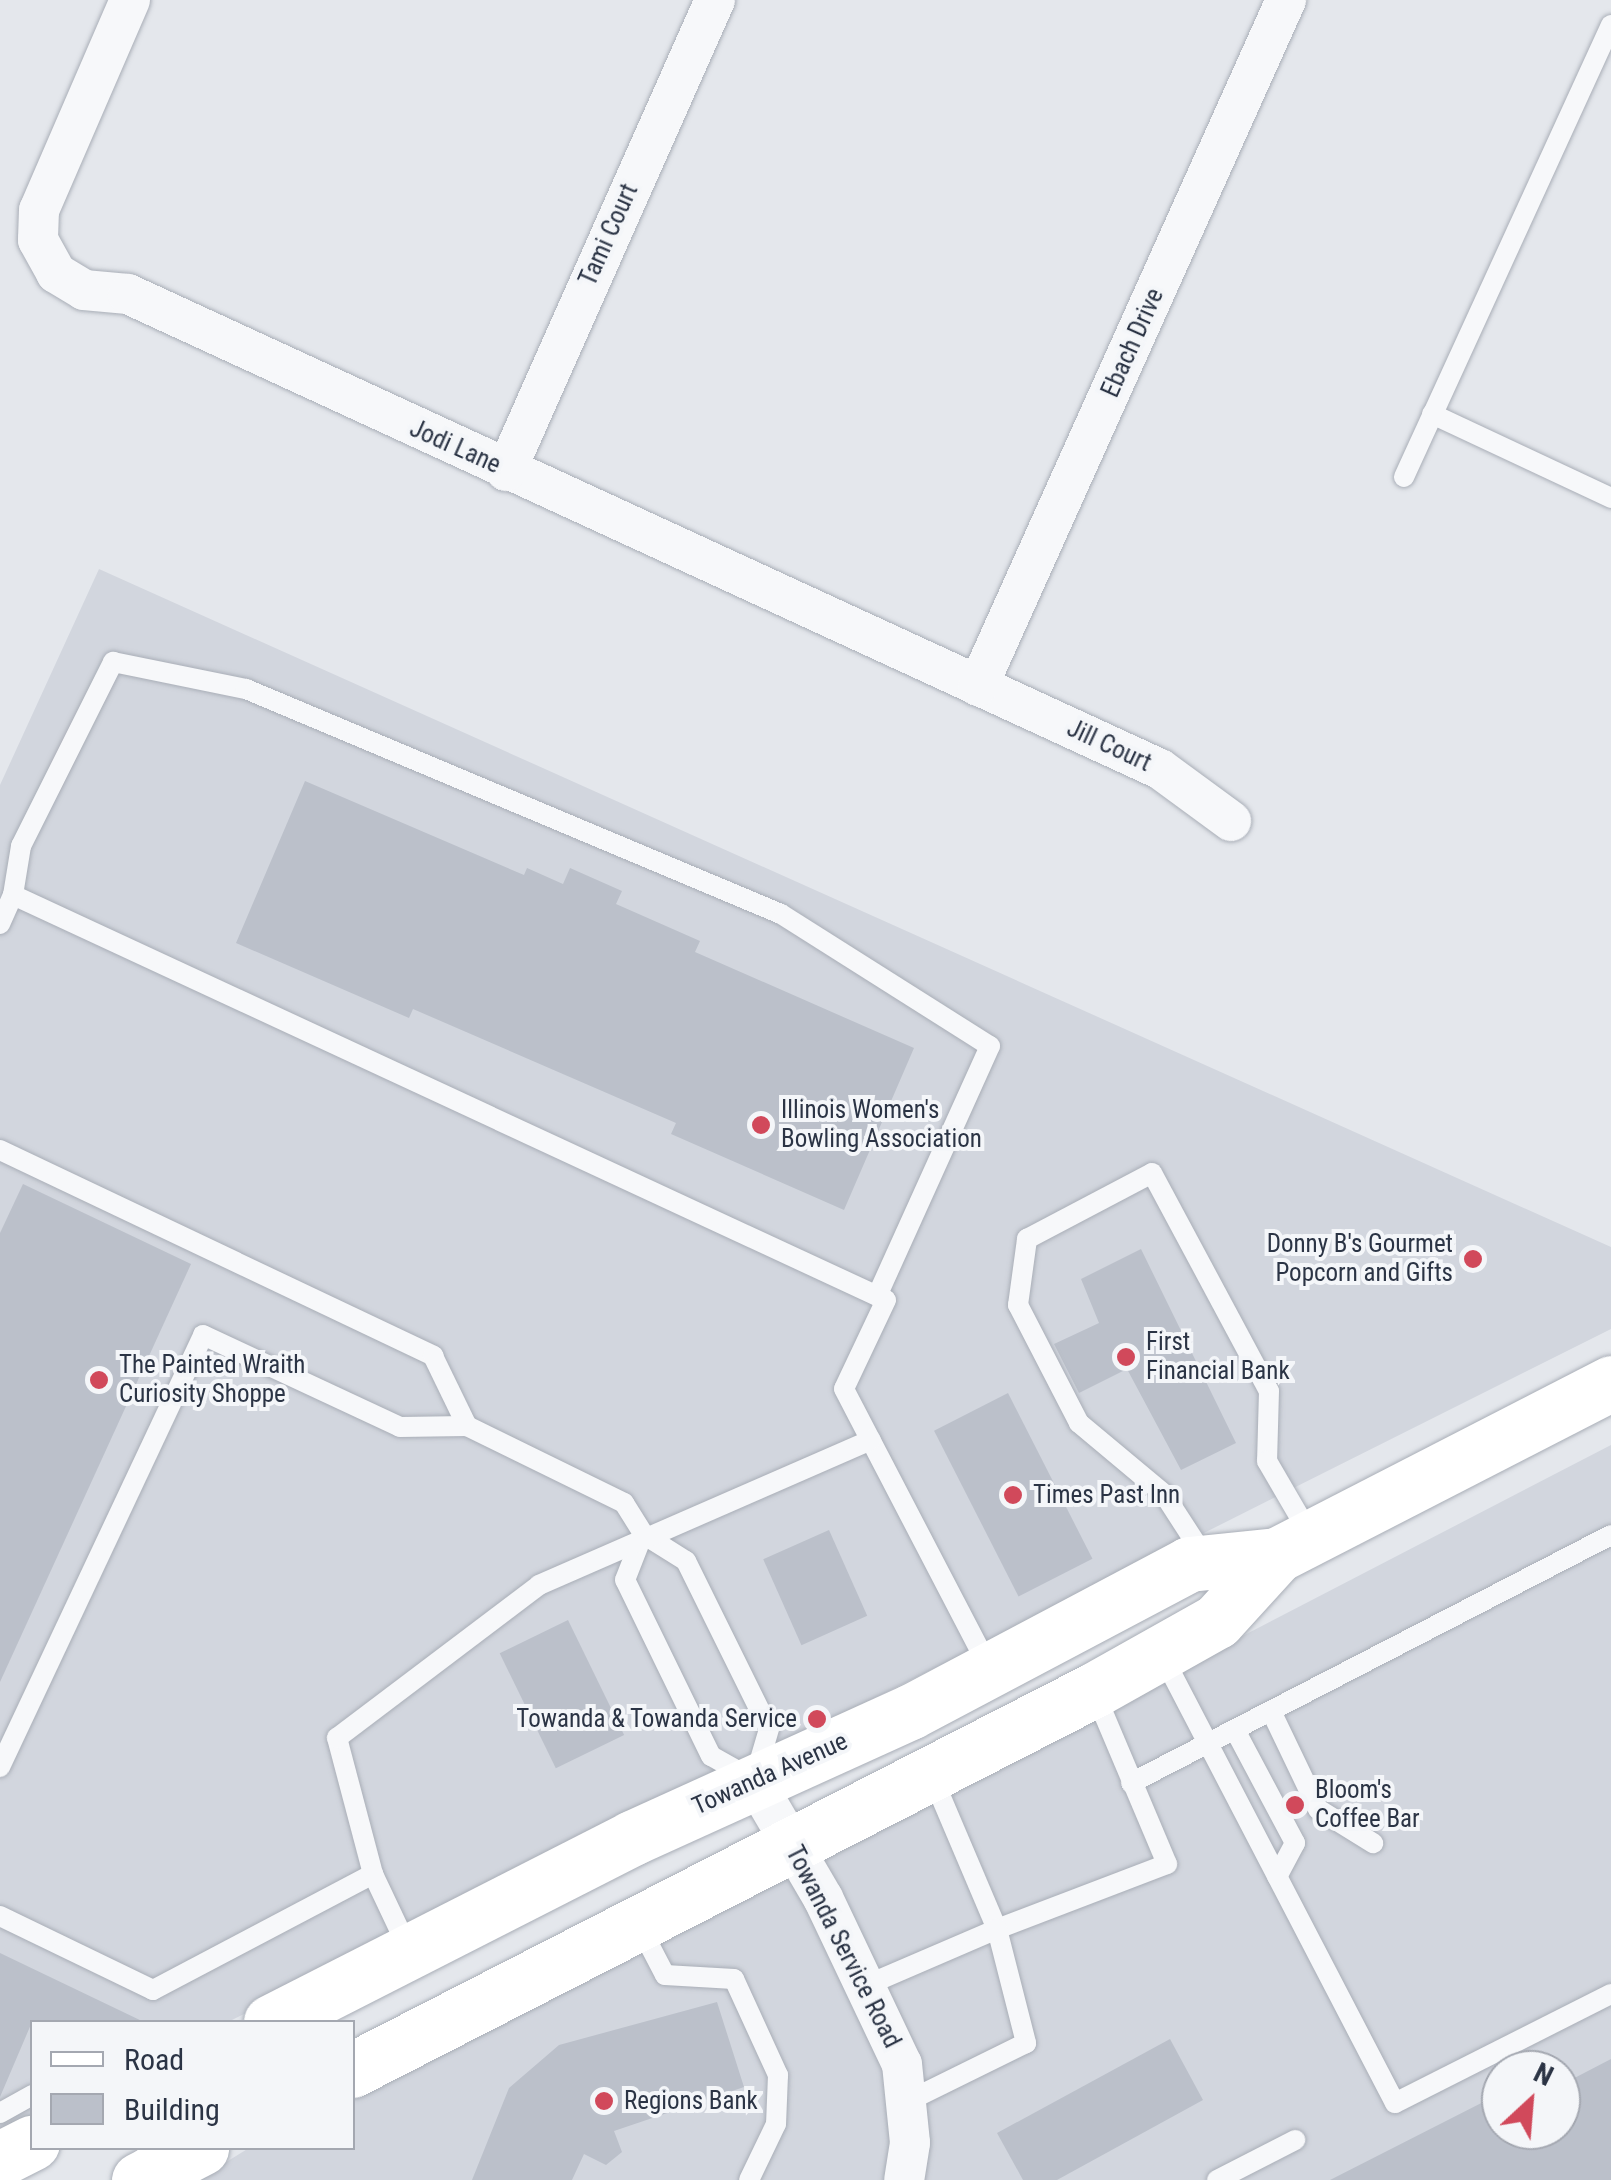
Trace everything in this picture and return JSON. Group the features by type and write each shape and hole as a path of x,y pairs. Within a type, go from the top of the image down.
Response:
{"main road":[{"name":"Towanda Avenue","path":"275,2020 754,1780 990,1670 1188,1564 1220,1584 1606,1396"},
{"path":"355,2068 931,1775 1217,1622 1220,1584"},
{"path":"0,2159 30,2145"},
{"path":"147,2178 197,2150"}],"street":[{"name":"Jodi Lane","path":"130,0 39,210 38,240 56,273 84,290 128,294 978,686"},
{"name":"Tami Court","path":"506,470 715,0"},
{"name":"Ebach Drive","path":"978,686 1286,0"},
{"name":"Jill Court","path":"978,686 1160,769 1231,821"},
{"name":"Towanda Service Road","path":"754,1780 866,1984 902,2064 910,2144 904,2180"}],"lane":[{"path":"1404,477 1611,25"},
{"path":"1432,414 1611,498"},
{"path":"0,924 14,895 21,846 113,662 246,689 781,914 990,1046 982,1074 877,1296"},
{"path":"14,895 886,1300 844,1389 990,1670"},
{"path":"0,1150 433,1356 467,1426"},
{"path":"1220,1584 1164,1494 1079,1423 1018,1305 1027,1239 1152,1173 1268,1390 1268,1462 1294,1546"},
{"path":"0,1767 204,1335 400,1427 467,1426 624,1503 643,1534 686,1561 769,1730 754,1780 711,1756 625,1580 643,1534"},
{"path":"410,1952 373,1874 337,1738 539,1585 643,1534 870,1440"},
{"path":"1132,1784 1611,1535"},
{"path":"1161,1653 1395,2104 1611,1994"},
{"path":"866,1984 1168,1864 1094,1690"},
{"path":"1271,1711 1318,1809 1373,1843"},
{"path":"1235,1730 1295,1843 1277,1877"},
{"path":"906,2102 1026,2043 997,1929 931,1775"},
{"path":"0,1916 153,1990 373,1874"},
{"path":"639,1925 666,1975 734,1980 778,2075 776,2124 749,2180"},
{"path":"0,2113 30,2096"},
{"path":"1217,2180 1295,2140"}],"shaded area":[{"path":"99,569 1611,1247 1611,1329 232,2020 30,2020 30,2123 0,2138 0,785"},
{"path":"1611,1445 1611,2180 197,2180 246,2150 355,2150 355,2096"}],"building":[{"path":"305,781 524,875 527,868 563,884 570,868 622,891 616,904 700,941 695,952 914,1048 844,1210 671,1134 676,1123 413,1009 409,1018 236,943"},
{"path":"23,1184 191,1264 0,1682 0,1233"},
{"name":"First Financial Bank","path":"1141,1249 1236,1443 1181,1470 1127,1369 1079,1393 1054,1344 1099,1323 1081,1279"},
{"name":"Times Past Inn","path":"1008,1393 1092,1559 1018,1596 934,1431"},
{"path":"829,1530 867,1616 801,1645 763,1559"},
{"path":"568,1620 624,1735 556,1768 500,1653"},
{"path":"0,1953 140,2020 30,2020 0,2097"},
{"name":"Regions Bank","path":"717,2002 744,2087 614,2131 622,2152 606,2165 584,2154 572,2180 472,2180 509,2088 559,2045"},
{"path":"1170,2039 1203,2100 1057,2180 1023,2180 997,2133"},
{"path":"1611,2059 1611,2180 1330,2180 1481,2103 1481,2150 1581,2150 1581,2075"}],"place":[{"name":"Illinois Women's Bowling Association","path":"761,1125"},
{"name":"Donny B's Gourmet Popcorn and Gifts","path":"1473,1259"},
{"name":"First Financial Bank","path":"1126,1357"},
{"name":"The Painted Wraith Curiosity Shoppe","path":"99,1380"},
{"name":"Times Past Inn","path":"1013,1495"},
{"name":"Towanda & Towanda Service","path":"817,1719"},
{"name":"Bloom's Coffee Bar","path":"1295,1805"},
{"name":"Regions Bank","path":"604,2101"}]}
